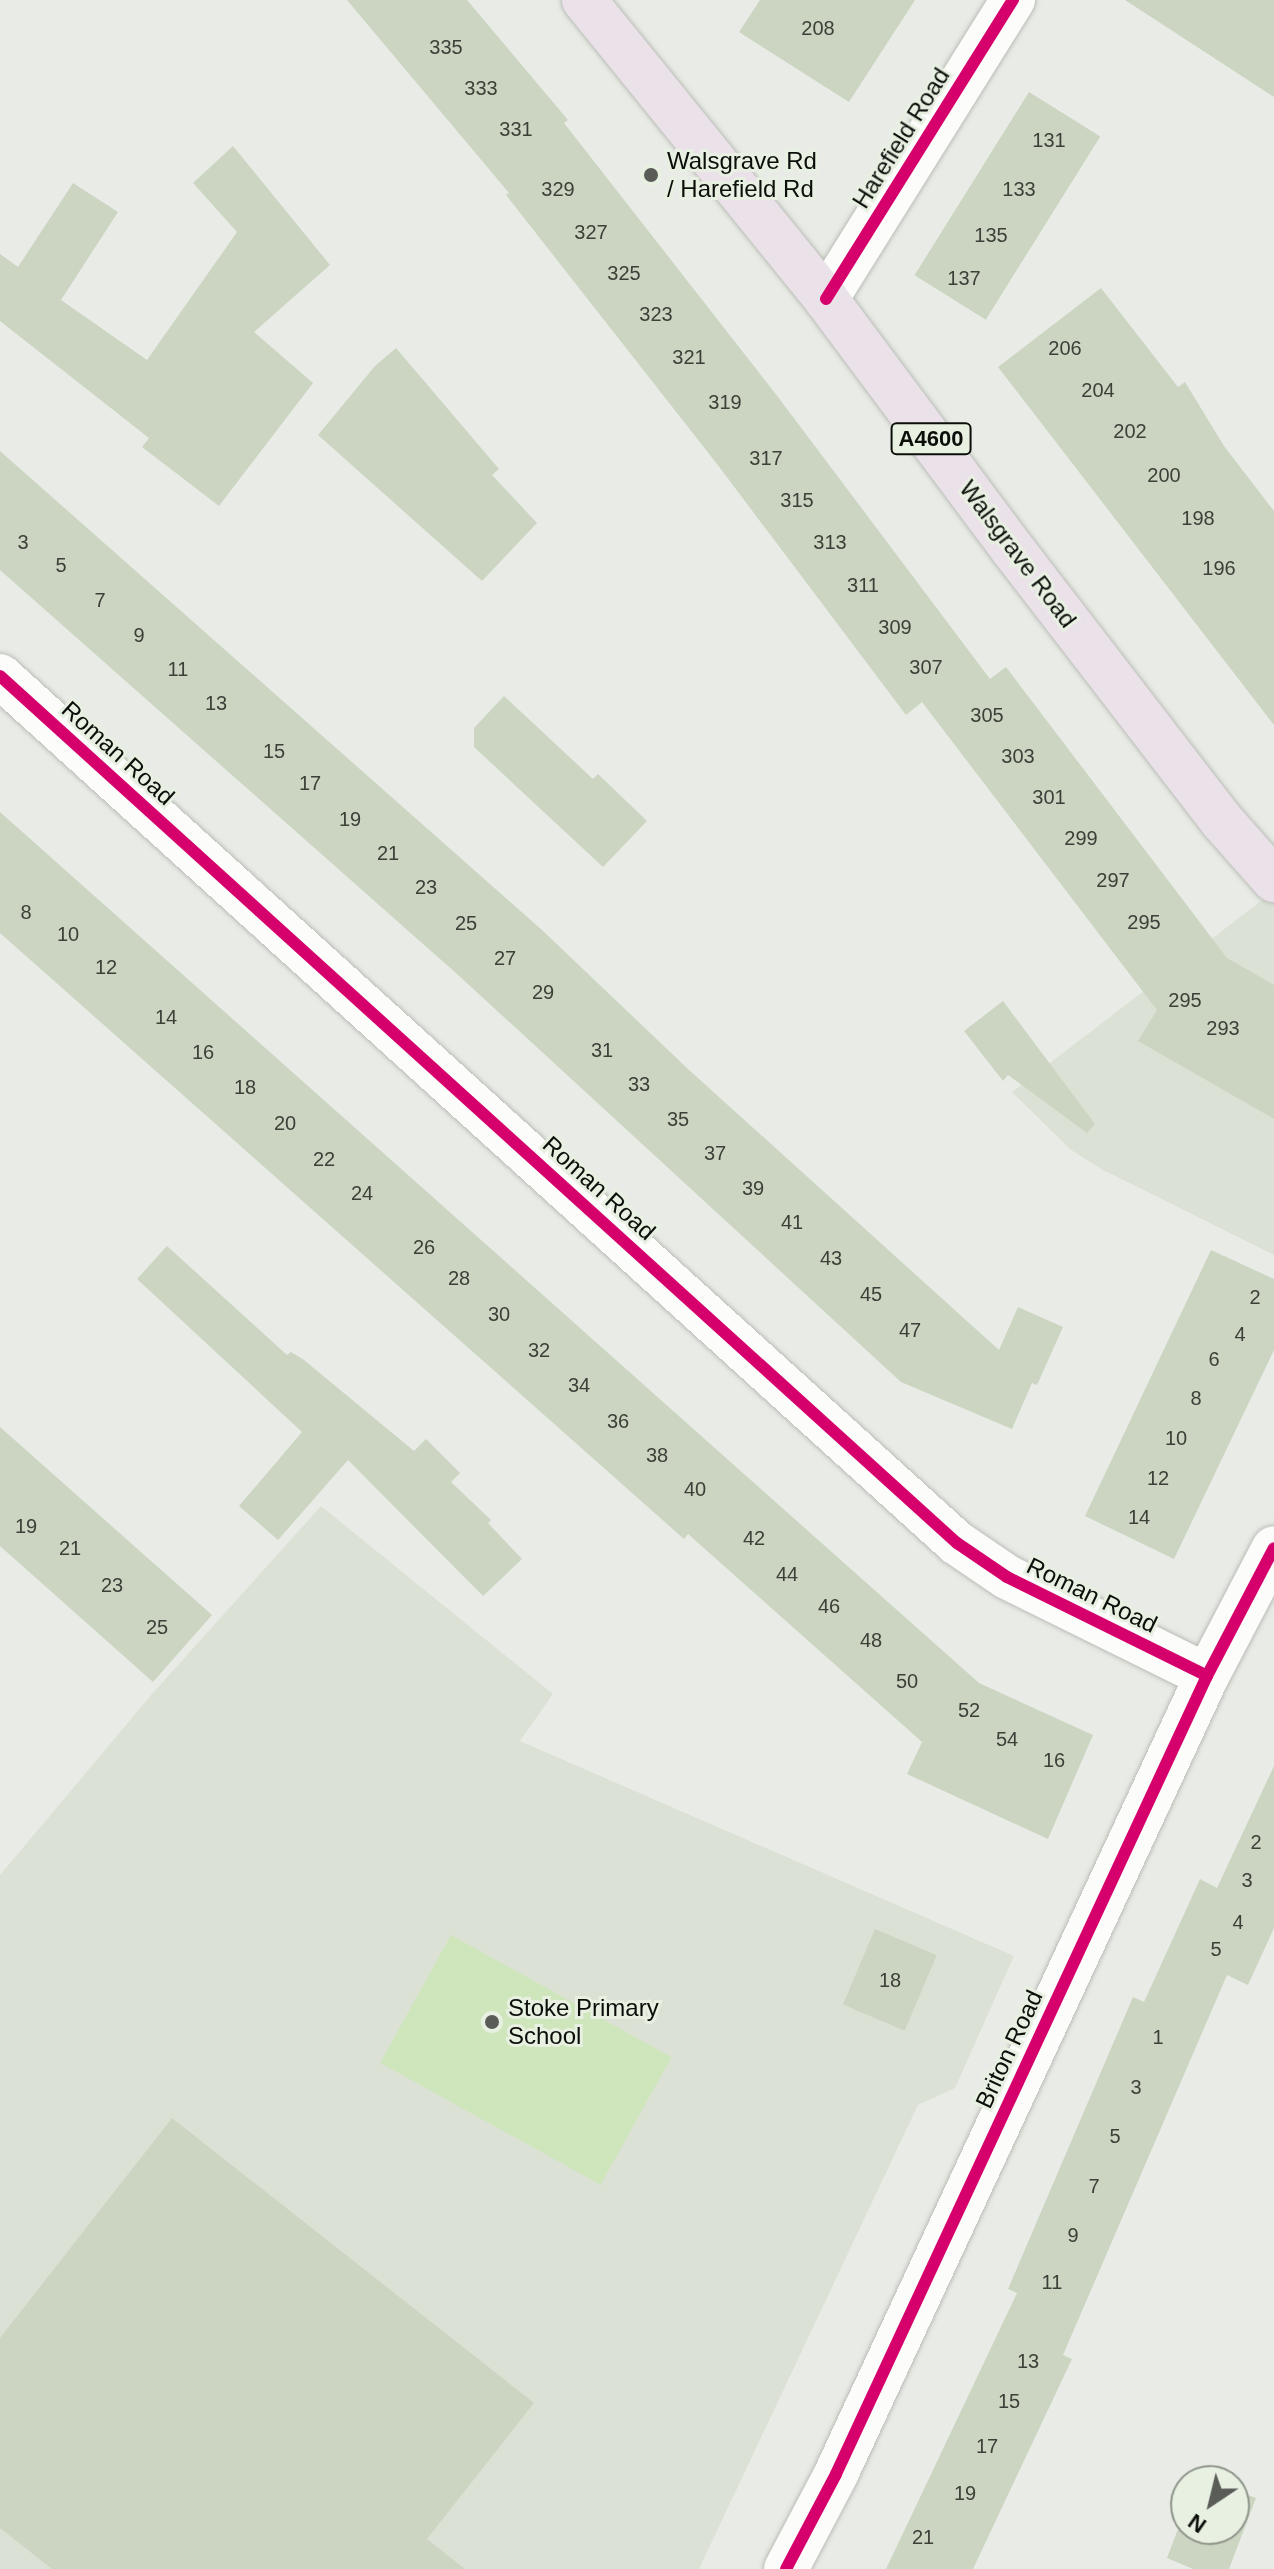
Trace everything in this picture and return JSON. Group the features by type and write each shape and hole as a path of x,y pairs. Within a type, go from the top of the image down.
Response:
{"highway":[{"name":"Walsgrave Road","path":"584,0 826,299 1014,551 1222,821 1274,880"}],"street":[{"name":"Harefield Road","path":"826,299 1013,0"},
{"name":"Roman Road","path":"0,676 957,1543 1007,1577 1207,1676"},
{"name":"Briton Road","path":"786,2569 836,2474 1207,1676 1274,1548"}],"shaded area":[{"path":"1274,891 1274,1255 1103,1170 1071,1150 1012,1092"},
{"name":"Stoke Primary School","path":"321,1506 553,1694 520,1741 1014,1956 955,2088 918,2105 699,2569 0,2569 0,1875 152,1694"}],"green space":[{"path":"451,1935 671,2057 601,2185 380,2063"}],"building":[{"path":"347,0 467,0 568,120 564,123 778,397 990,679 1006,667 1227,958 1274,985 1274,1119 1138,1041 1157,1010 922,702 906,715 717,464 506,195 509,193"},
{"path":"760,0 915,0 849,102 739,32"},
{"path":"1125,0 1274,0 1274,97"},
{"path":"1029,92 1100,137 986,320 915,275"},
{"path":"233,146 330,265 254,332 313,383 219,506 142,447 149,438 0,321 0,254 18,267 73,183 118,212 61,300 147,360 237,232 193,183"},
{"path":"1101,288 1178,387 1185,382 1224,446 1274,511 1274,725 998,367"},
{"path":"396,348 499,469 492,475 537,523 482,581 318,435 375,366"},
{"path":"0,451 542,930 688,1069 999,1350 1018,1307 1063,1327 1037,1385 1032,1383 1012,1429 901,1382 457,974 0,570"},
{"path":"504,696 593,779 598,774 647,821 603,867 474,747 474,728"},
{"path":"0,812 979,1683 1093,1735 1048,1839 907,1774 922,1742 688,1534 684,1539 0,933"},
{"path":"1003,1001 1095,1124 1087,1133 1008,1075 1003,1081 964,1031"},
{"path":"167,1246 287,1355 291,1352 304,1360 414,1451 426,1439 460,1473 451,1482 491,1520 488,1523 522,1559 483,1596 348,1460 278,1540 239,1506 302,1432 137,1279"},
{"path":"1211,1250 1274,1279 1274,1350 1174,1559 1085,1516"},
{"path":"0,1427 212,1615 153,1682 0,1546"},
{"path":"1274,1766 1274,1928 1248,1985 1227,1975 1063,2355 1072,2359 973,2569 886,2569 1017,2293 1008,2289 1133,1997 1144,2002 1200,1879 1217,1888"},
{"path":"875,1929 937,1955 905,2031 843,2004"},
{"path":"172,2118 534,2403 427,2539 465,2569 52,2569 0,2528 0,2338"},
{"path":"1250,2496 1256,2498 1250,2514"},
{"path":"1172,2545 1238,2545 1229,2569 1193,2569 1167,2558"}],"cycle path":[{"path":"826,299 1013,0"},
{"path":"0,676 957,1543 1007,1577 1207,1676"},
{"path":"786,2569 836,2474 1207,1676 1274,1548"}],"place":[{"name":"Walsgrave Rd / Harefield Rd","path":"651,175"},
{"name":"Stoke Primary School","path":"492,2022"}]}
